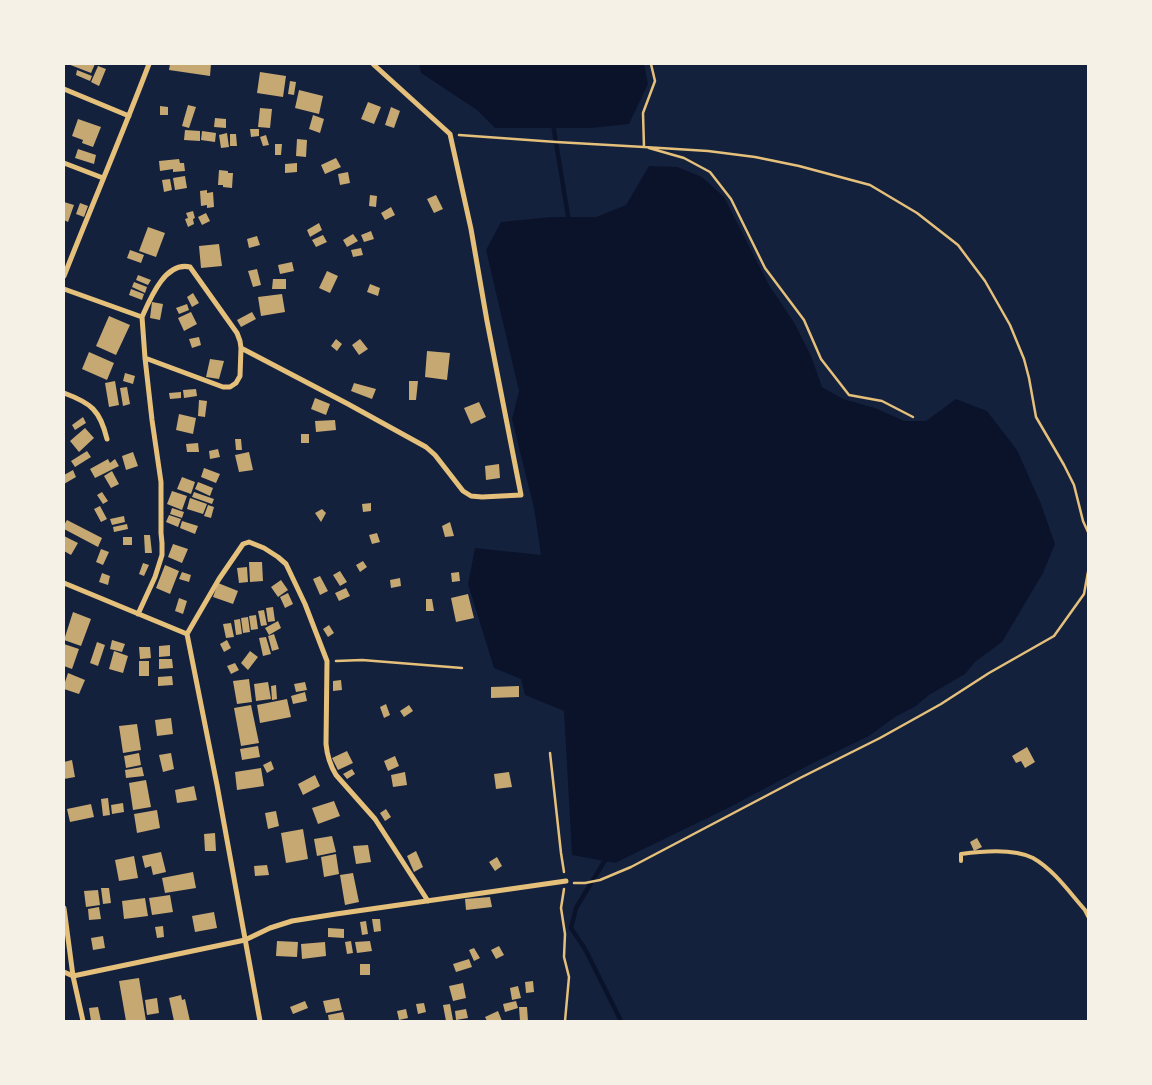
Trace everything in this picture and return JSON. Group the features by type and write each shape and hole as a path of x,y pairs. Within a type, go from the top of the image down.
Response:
{"street":[{"path":"64,276 130,116 149,64"},
{"path":"241,348 426,447 435,455 463,491 472,496 521,495 471,229 450,134 373,64"},
{"path":"64,89 130,116"},
{"path":"64,163 103,178"},
{"path":"138,614 155,577 162,555 160,533 161,482 156,454 145,358 142,317 153,293 170,271 183,266 190,267 237,333 241,348 240,376 236,383 230,387 224,387 145,358"},
{"path":"64,289 142,317"},
{"path":"64,393 78,398 98,414 104,426 106,439"},
{"path":"260,1021 219,795 187,634 219,579 243,544 249,542 264,548 286,564 305,604 327,661 326,744 332,768 375,819 428,901"},
{"path":"64,583 187,634"},
{"path":"64,972 73,976 245,940 270,928 292,921 566,881"},
{"path":"64,908 73,976 83,1021"}],"lane":[{"path":"961,861 961,854 976,852 1012,852 1032,858 1050,870 1085,910 1088,916"}],"path":[{"path":"644,147 643,114 655,81 651,64"},
{"path":"450,134 708,151 755,157 799,166 870,185 917,213 958,245 985,281 1010,325 1024,359 1036,417 1074,486 1083,521 1088,532"},
{"path":"644,147 684,158 710,172 730,199 765,268 804,320 822,359 849,395 882,401 912,417"},
{"path":"566,881 585,883 600,880 631,867 880,738 941,704 989,673 1054,636 1084,594 1088,572"},
{"path":"327,661 362,660 462,668"}],"water":[{"path":"419,64 644,64 648,84 629,124 591,128 495,128 477,110 421,73"},
{"path":"649,166 677,167 702,177 724,197 769,285 795,324 811,356 822,387 843,399 875,408 904,421 926,421 956,399 987,411 1017,450 1041,504 1055,544 1043,573 1002,642 975,662 965,674 929,695 916,706 895,717 869,736 615,863 572,855 564,711 525,695 521,679 494,668 468,584 475,548 541,555 534,508 512,419 519,391 486,250 501,222 551,217 596,217 626,205"}],"building":[{"path":"68,64 95,64 91,73"},
{"path":"170,64 211,64 210,76 169,70"},
{"path":"98,66 106,69 99,86 91,82"},
{"path":"77,70 92,76 90,81 76,75"},
{"path":"260,72 286,76 283,97 257,93"},
{"path":"290,81 296,82 294,95 288,94"},
{"path":"299,90 323,96 319,114 295,108"},
{"path":"368,102 381,107 374,124 361,119"},
{"path":"188,105 196,107 189,128 182,126"},
{"path":"160,106 168,107 168,115 160,115"},
{"path":"391,107 400,111 394,128 385,125"},
{"path":"260,108 272,109 270,128 258,127"},
{"path":"313,115 324,119 320,133 309,129"},
{"path":"215,118 226,119 226,128 214,127"},
{"path":"78,119 101,127 93,147 82,143 83,140 72,136"},
{"path":"250,129 259,129 259,136 251,137"},
{"path":"185,130 200,131 200,141 184,140"},
{"path":"202,131 216,133 215,142 201,140"},
{"path":"227,133 229,147 221,148 219,135"},
{"path":"230,134 236,134 237,146 230,146"},
{"path":"266,135 269,145 263,146 260,137"},
{"path":"297,139 307,140 306,157 296,156"},
{"path":"275,144 282,144 281,155 275,155"},
{"path":"78,149 96,155 94,164 75,158"},
{"path":"336,158 341,167 325,174 321,165"},
{"path":"179,159 180,163 184,163 185,171 173,172 173,169 160,171 159,161"},
{"path":"297,163 297,172 285,173 285,164"},
{"path":"219,170 233,173 232,188 218,185"},
{"path":"348,172 350,183 340,185 338,174"},
{"path":"185,176 187,188 175,190 173,178"},
{"path":"170,179 172,190 164,192 162,180"},
{"path":"207,190 207,193 213,192 214,207 207,208 207,205 201,206 200,191"},
{"path":"370,195 377,196 376,207 369,206"},
{"path":"436,195 443,209 434,213 427,199"},
{"path":"64,202 74,205 68,222 64,220"},
{"path":"80,203 88,206 84,217 76,214"},
{"path":"391,207 395,215 385,220 381,213"},
{"path":"193,211 194,224 188,227 185,219 188,218 186,213"},
{"path":"206,213 210,221 202,225 198,217"},
{"path":"319,223 322,230 310,237 307,230"},
{"path":"148,227 165,233 156,257 139,251"},
{"path":"371,231 374,239 364,242 361,235"},
{"path":"353,234 358,241 347,247 343,240"},
{"path":"323,235 327,242 316,247 312,240"},
{"path":"257,236 260,245 249,248 247,239"},
{"path":"219,244 222,266 201,268 199,246"},
{"path":"361,248 363,255 353,257 351,250"},
{"path":"130,250 144,255 141,263 127,258"},
{"path":"292,262 294,271 280,274 278,265"},
{"path":"257,269 261,285 253,287 248,271"},
{"path":"327,271 338,276 330,293 319,288"},
{"path":"138,275 151,280 148,285 136,280"},
{"path":"273,279 286,279 286,289 272,289"},
{"path":"134,282 147,287 145,293 132,287"},
{"path":"370,284 380,288 378,296 367,292"},
{"path":"131,289 144,294 142,300 129,295"},
{"path":"193,293 199,303 192,307 187,297"},
{"path":"282,294 285,312 261,316 258,297"},
{"path":"152,302 163,304 160,320 150,318"},
{"path":"187,304 189,310 179,314 176,308"},
{"path":"191,312 197,324 184,331 178,318"},
{"path":"252,312 256,319 241,327 237,320"},
{"path":"109,316 130,325 116,355 96,346"},
{"path":"199,337 201,345 192,348 189,339"},
{"path":"336,339 342,344 337,351 331,346"},
{"path":"360,339 368,349 359,355 352,345"},
{"path":"427,351 450,353 447,380 425,377"},
{"path":"89,352 114,363 107,380 82,369"},
{"path":"210,359 224,361 219,379 206,377"},
{"path":"125,373 135,376 133,384 123,381"},
{"path":"115,381 119,405 109,407 105,383"},
{"path":"409,381 418,381 416,400 409,400"},
{"path":"354,383 376,389 372,399 351,391"},
{"path":"127,387 130,404 123,406 120,388"},
{"path":"196,389 197,396 184,398 183,390"},
{"path":"181,392 181,398 170,399 169,393"},
{"path":"315,398 330,404 326,415 311,409"},
{"path":"199,400 207,401 205,417 198,416"},
{"path":"479,402 486,417 471,424 464,408"},
{"path":"179,414 196,418 193,434 176,430"},
{"path":"83,417 86,423 75,430 72,425"},
{"path":"335,420 336,430 316,432 315,421"},
{"path":"85,428 94,438 79,452 70,441"},
{"path":"301,434 309,434 309,443 301,443"},
{"path":"235,439 241,439 242,450 236,450"},
{"path":"198,443 199,452 187,452 186,444"},
{"path":"218,449 220,457 210,459 209,451"},
{"path":"87,451 91,457 75,467 71,461"},
{"path":"133,452 138,466 126,470 122,456"},
{"path":"249,452 253,470 239,472 235,455"},
{"path":"108,459 110,463 115,459 119,466 95,478 90,469"},
{"path":"499,464 500,478 486,480 485,466"},
{"path":"204,468 220,474 216,483 201,477"},
{"path":"73,470 76,477 64,484 64,475"},
{"path":"112,471 119,484 111,488 104,476"},
{"path":"182,477 195,482 191,494 177,489"},
{"path":"198,482 213,488 210,496 195,489"},
{"path":"172,491 187,496 182,510 167,504"},
{"path":"102,492 108,501 103,504 97,495"},
{"path":"194,492 214,499 212,504 192,497"},
{"path":"190,498 207,504 203,514 187,509"},
{"path":"371,503 371,511 363,512 362,504"},
{"path":"208,505 214,507 211,518 204,516"},
{"path":"100,506 107,519 101,522 94,509"},
{"path":"172,508 184,512 182,518 170,514"},
{"path":"322,509 326,513 321,522 315,513"},
{"path":"169,515 181,519 178,527 166,522"},
{"path":"124,516 125,522 112,525 110,519"},
{"path":"67,520 102,538 98,547 64,529"},
{"path":"182,521 198,526 195,534 180,528"},
{"path":"450,522 454,536 445,537 442,526"},
{"path":"127,524 128,529 114,532 113,527"},
{"path":"377,533 380,542 372,544 369,535"},
{"path":"144,535 150,535 152,553 145,553"},
{"path":"64,536 78,543 71,555 64,551"},
{"path":"123,537 132,537 132,545 123,545"},
{"path":"173,544 188,549 182,563 168,557"},
{"path":"101,549 109,552 103,565 96,562"},
{"path":"363,561 367,567 360,572 356,565"},
{"path":"249,562 262,562 263,581 250,582"},
{"path":"143,563 149,565 144,576 139,574"},
{"path":"165,565 179,571 170,594 156,588"},
{"path":"247,567 248,582 239,583 237,568"},
{"path":"340,571 347,582 340,586 333,575"},
{"path":"182,572 191,575 189,582 179,579"},
{"path":"459,572 460,581 452,582 451,573"},
{"path":"102,573 110,576 108,585 99,582"},
{"path":"320,576 328,591 320,595 313,579"},
{"path":"400,578 401,586 391,588 390,580"},
{"path":"281,580 288,590 278,597 271,587"},
{"path":"218,583 238,591 233,604 213,597"},
{"path":"346,588 350,596 339,601 335,593"},
{"path":"288,593 293,604 285,608 280,597"},
{"path":"468,594 474,618 456,622 451,598"},
{"path":"179,598 187,601 183,614 175,611"},
{"path":"426,599 432,599 434,611 426,611"},
{"path":"273,607 275,621 268,622 266,608"},
{"path":"264,610 267,625 261,626 258,611"},
{"path":"73,612 91,619 81,646 64,640"},
{"path":"256,615 258,629 251,630 249,616"},
{"path":"248,617 250,632 243,633 241,618"},
{"path":"240,619 242,634 236,635 234,620"},
{"path":"278,621 281,628 269,635 265,628"},
{"path":"231,623 234,637 226,638 223,624"},
{"path":"329,625 334,633 328,637 323,629"},
{"path":"274,634 279,649 272,651 268,636"},
{"path":"266,637 271,654 263,656 259,638"},
{"path":"112,640 125,644 122,652 110,649"},
{"path":"227,640 231,648 224,652 220,644"},
{"path":"97,642 105,645 98,666 90,663"},
{"path":"64,644 79,649 72,669 64,666"},
{"path":"170,645 170,656 159,657 159,646"},
{"path":"139,647 150,647 151,658 140,659"},
{"path":"114,651 128,656 123,673 109,669"},
{"path":"250,651 258,657 248,670 241,663"},
{"path":"159,659 172,659 173,668 159,669"},
{"path":"139,661 149,661 149,676 139,676"},
{"path":"235,663 239,670 231,674 227,666"},
{"path":"68,673 85,680 79,694 64,689"},
{"path":"172,676 173,685 158,686 158,677"},
{"path":"249,679 252,702 237,704 233,681"},
{"path":"341,680 342,690 333,691 333,681"},
{"path":"268,682 271,699 256,701 254,684"},
{"path":"305,682 307,690 296,692 294,684"},
{"path":"276,685 277,699 272,700 271,686"},
{"path":"519,686 519,697 491,698 491,687"},
{"path":"305,692 307,701 293,704 291,696"},
{"path":"287,699 291,717 260,723 257,705"},
{"path":"386,704 390,715 384,718 380,707"},
{"path":"251,705 259,743 241,746 234,708"},
{"path":"409,705 413,711 404,717 400,711"},
{"path":"171,718 173,734 157,736 155,720"},
{"path":"137,724 141,750 123,753 119,726"},
{"path":"258,746 260,757 242,760 240,749"},
{"path":"1027,747 1035,762 1025,768 1021,761 1016,763 1012,756"},
{"path":"347,751 353,763 338,770 332,758"},
{"path":"139,753 141,765 126,768 124,756"},
{"path":"171,753 174,769 163,772 159,755"},
{"path":"395,756 399,766 388,771 384,761"},
{"path":"72,760 75,777 64,779 64,762"},
{"path":"271,761 274,769 267,773 263,765"},
{"path":"142,767 144,776 126,778 125,770"},
{"path":"261,768 264,786 237,790 235,772"},
{"path":"352,769 355,774 347,779 343,774"},
{"path":"405,772 407,785 393,787 391,775"},
{"path":"509,772 512,787 496,789 494,774"},
{"path":"315,775 320,786 303,795 298,784"},
{"path":"146,780 151,807 133,810 129,783"},
{"path":"194,786 197,800 177,803 175,790"},
{"path":"108,798 110,815 103,816 101,799"},
{"path":"334,801 340,816 318,824 312,808"},
{"path":"123,803 124,812 112,814 111,805"},
{"path":"91,804 94,817 70,822 67,809"},
{"path":"386,809 391,817 385,821 380,813"},
{"path":"157,810 160,828 137,833 134,814"},
{"path":"276,811 279,826 268,829 265,813"},
{"path":"303,829 308,859 286,863 281,833"},
{"path":"215,833 216,851 205,851 204,834"},
{"path":"332,836 336,852 317,856 314,839"},
{"path":"977,838 982,847 974,851 970,842"},
{"path":"368,845 371,862 356,864 353,846"},
{"path":"416,851 423,867 414,872 407,856"},
{"path":"161,852 166,872 153,875 151,866 145,868 142,856"},
{"path":"336,854 339,874 324,877 321,857"},
{"path":"134,856 138,878 119,881 115,860"},
{"path":"497,857 502,866 495,871 489,862"},
{"path":"267,865 269,875 255,876 254,866"},
{"path":"193,872 196,888 165,893 162,878"},
{"path":"353,873 359,902 345,905 340,875"},
{"path":"101,888 109,888 111,903 103,904"},
{"path":"98,890 100,905 86,907 84,891"},
{"path":"170,895 173,912 152,915 149,898"},
{"path":"490,897 492,907 466,910 465,899"},
{"path":"145,898 148,916 124,919 122,901"},
{"path":"99,907 101,919 89,920 88,909"},
{"path":"214,912 217,928 195,932 192,916"},
{"path":"372,919 380,919 381,931 374,932"},
{"path":"366,921 368,934 362,935 360,922"},
{"path":"163,926 164,937 157,938 155,927"},
{"path":"328,928 344,929 344,938 328,937"},
{"path":"103,936 105,948 93,950 91,938"},
{"path":"277,941 298,942 297,957 276,956"},
{"path":"351,941 353,953 347,954 345,942"},
{"path":"370,941 372,951 357,953 355,942"},
{"path":"325,942 326,956 302,959 301,944"},
{"path":"499,946 504,955 496,959 491,950"},
{"path":"474,948 480,958 474,961 469,950"},
{"path":"469,959 472,967 456,972 453,964"},
{"path":"360,964 370,964 370,975 360,975"},
{"path":"139,978 146,1021 126,1021 119,981"},
{"path":"533,981 534,992 526,993 525,982"},
{"path":"463,983 466,998 453,1001 449,986"},
{"path":"518,986 521,998 512,1000 510,988"},
{"path":"181,995 182,1000 185,999 190,1021 174,1021 169,998"},
{"path":"157,998 159,1013 147,1015 145,1000"},
{"path":"339,998 342,1010 326,1013 323,1001"},
{"path":"305,1001 308,1008 293,1014 290,1007"},
{"path":"516,1001 518,1008 505,1012 503,1004"},
{"path":"424,1003 426,1012 418,1014 416,1004"},
{"path":"450,1004 453,1020 446,1021 443,1005"},
{"path":"98,1007 101,1021 91,1021 89,1008"},
{"path":"519,1007 527,1007 528,1021 520,1021"},
{"path":"406,1009 408,1018 399,1020 397,1011"},
{"path":"466,1009 468,1018 456,1020 455,1011"},
{"path":"498,1011 502,1021 487,1021 485,1017"},
{"path":"343,1012 345,1021 329,1021 328,1015"}],"waterway":[{"path":"553,124 569,222"},
{"path":"607,857 576,908 571,928 585,949 621,1021"}]}
